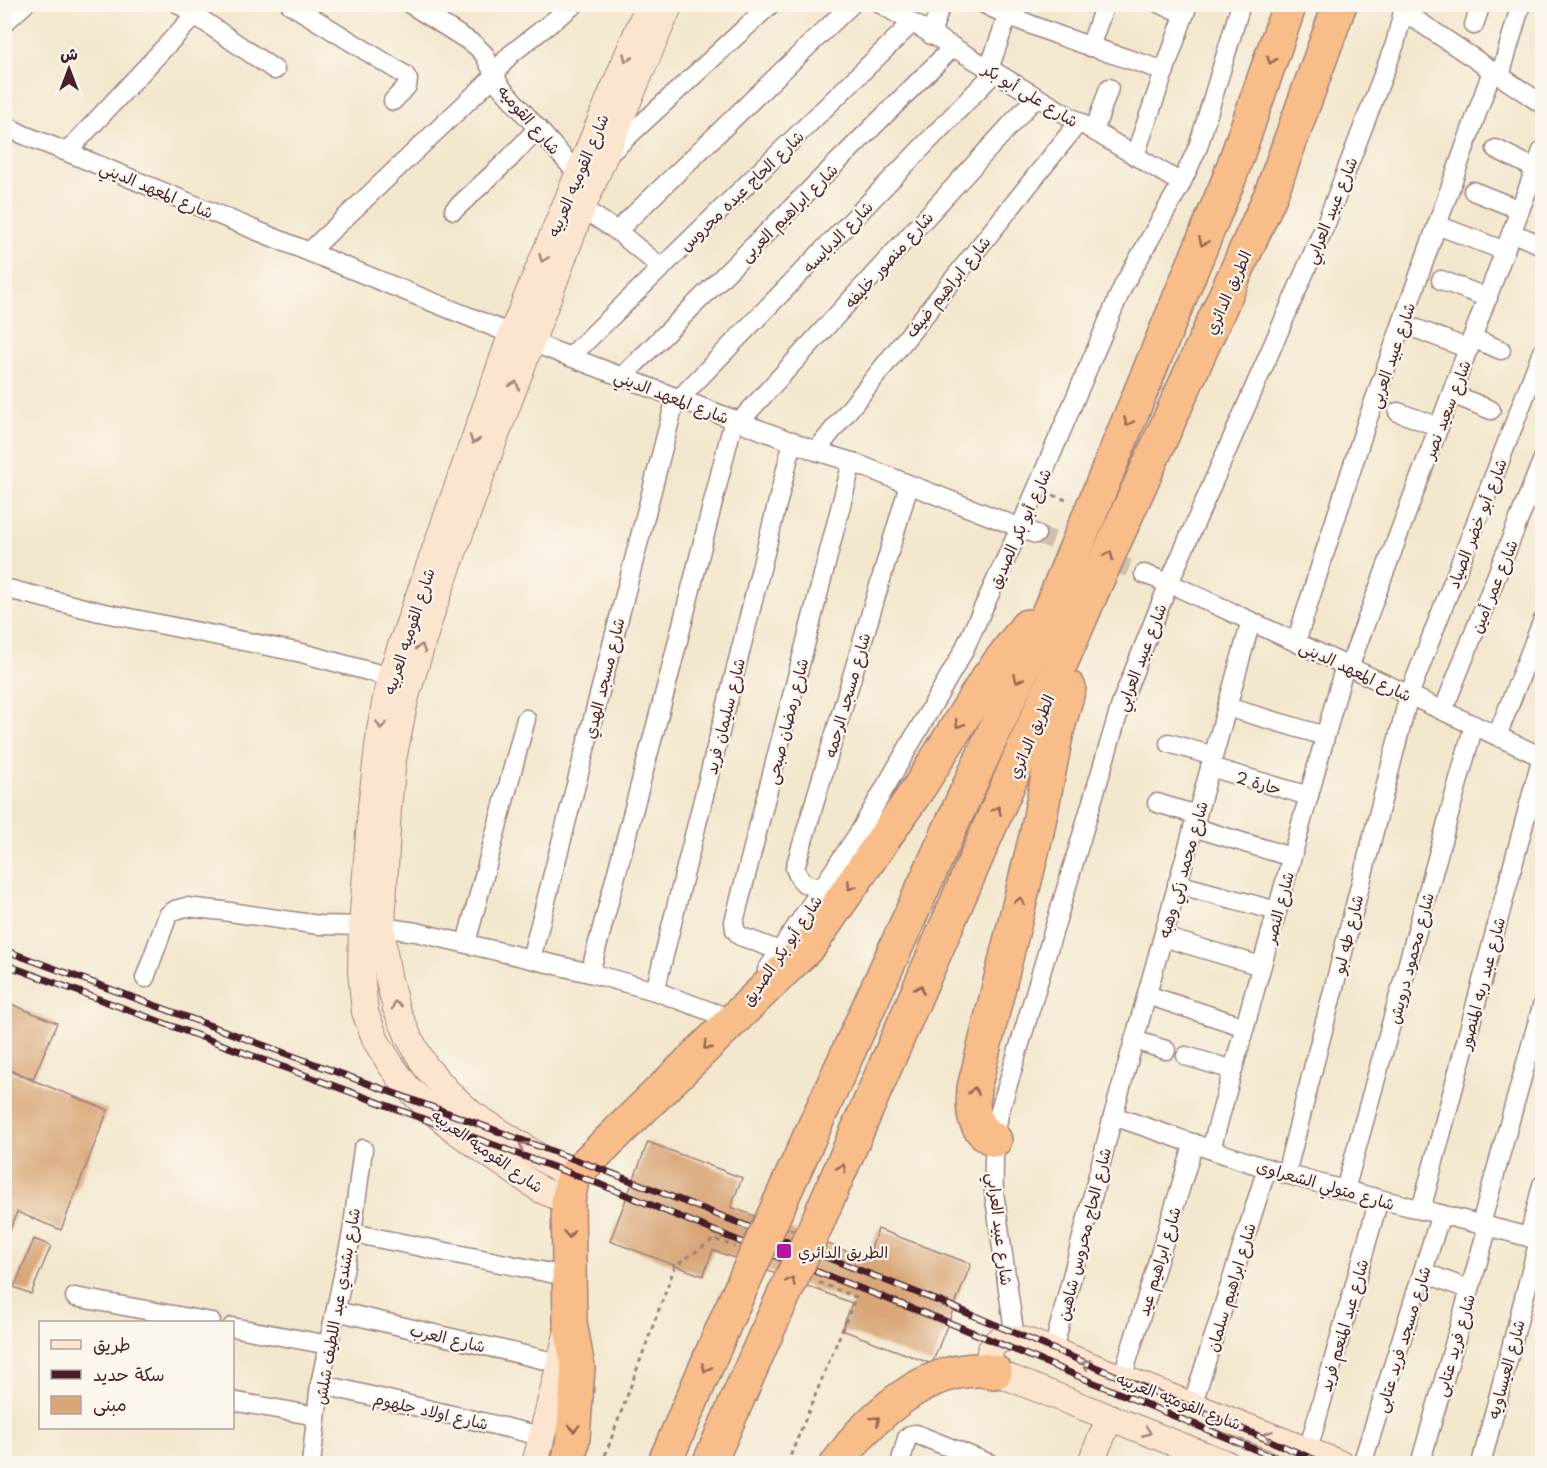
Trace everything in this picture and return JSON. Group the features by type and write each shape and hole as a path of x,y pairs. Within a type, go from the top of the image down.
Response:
{"highway":[{"path":"664,1464 729,1314 1057,593 1229,179 1290,4"},
{"name":"الطريق الدائري","path":"709,1464 818,1221 1095,585 1271,194 1340,4"},
{"path":"994,1140 985,1136 978,1125 974,1113 974,1088 1037,832 1057,731 1095,585"},
{"path":"568,1464 573,1438 569,1366 571,1188 811,944 920,786 986,680 1008,650 1057,593"},
{"path":"837,1464 860,1435 894,1404 916,1388 958,1372 976,1370 995,1372"}],"street":[{"path":"179,4 275,70"},
{"path":"290,4 405,75 408,80 407,86 393,101"},
{"name":"شارع القوميه","path":"410,4 476,45 484,54 500,86 538,128 583,190 617,231 662,268"},
{"path":"310,251 495,76 511,54 575,4"},
{"name":"شارع القوميه العربيه","path":"571,1188 557,1168 472,1114 448,1092 426,1066 409,1038 396,1008 372,927 371,808 380,730 390,677 521,338 583,190 649,4"},
{"name":"شارع القوميه العربيه","path":"372,927 393,760 405,700 432,611 490,451 521,338 583,190 602,160 670,4"},
{"path":"602,160 771,4"},
{"path":"617,231 852,4"},
{"name":"شارع على أبو بكر","path":"881,4 1181,183"},
{"path":"931,35 942,4"},
{"path":"984,4 1010,10 1090,47 1165,71"},
{"path":"1090,47 1105,4"},
{"path":"1135,155 1187,9 1160,4"},
{"name":"شارع أبو بكر الصديق","path":"734,1020 860,831 962,654 1028,531 1123,285 1181,183 1198,147 1241,4"},
{"path":"1474,25 1480,4"},
{"name":"شارع عبيد العربى","path":"1296,642 1367,421 1437,225 1521,4"},
{"path":"1404,8 1542,104"},
{"name":"شارع عبيد العرابي","path":"1015,1338 994,1192 994,1140 999,1114 1122,701 1169,583 1327,221 1395,44 1404,8"},
{"path":"992,71 1010,10"},
{"path":"68,152 195,15"},
{"name":"شارع الحاج عبده محروس","path":"570,357 912,23"},
{"name":"شارع ابراهيم العربى","path":"622,377 953,48"},
{"name":"شارع الدبايسه","path":"678,398 992,71"},
{"name":"شارع ابراهيم ضيف","path":"816,451 1086,126 1109,88"},
{"name":"شارع منصور خليفه","path":"737,420 1036,97"},
{"name":"شارع المعهد الديني","path":"4,125 521,338 816,451 852,462 1028,531"},
{"path":"454,210 508,160 538,128"},
{"path":"1496,149 1537,175"},
{"name":"شارع سعيد نصر","path":"1347,666 1520,210 1537,175 1542,151"},
{"path":"1473,191 1520,210"},
{"path":"1437,225 1505,251"},
{"path":"1512,234 1542,245"},
{"path":"1441,280 1488,298"},
{"path":"1418,328 1471,344 1501,350"},
{"name":"شارع أبو خضر الصياد","path":"1409,694 1542,352"},
{"path":"1452,394 1491,410"},
{"name":"شارع مسجد الهدي","path":"531,959 678,398"},
{"path":"1398,412 1439,427"},
{"path":"590,973 737,420"},
{"name":"شارع سليمان فريد","path":"655,991 794,441"},
{"name":"شارع عمر أمين","path":"1443,711 1542,461"},
{"name":"شارع رمضان صبحى","path":"780,951 740,936 735,930 734,922 852,462"},
{"name":"شارع مسجد الرحمه","path":"823,888 809,886 799,879 795,868 909,484"},
{"path":"1144,574 1169,583"},
{"name":"شارع المعهد الدينى","path":"1169,583 1542,757"},
{"path":"4,588 100,612 302,653 390,677"},
{"name":"شارع محمد زكي وهبه","path":"1113,1116 1251,621"},
{"path":"1497,736 1542,622"},
{"name":"شارع النصر","path":"1203,1146 1233,1070 1308,796 1347,666"},
{"name":"شارع طه لبو","path":"1286,1174 1409,694"},
{"path":"1227,707 1325,736"},
{"path":"466,943 526,719"},
{"name":"شارع محمود درويش","path":"1346,1190 1474,725"},
{"name":"حارة 2","path":"1168,743 1308,796"},
{"name":"شارع عبد ربه المنصور","path":"1420,1209 1542,757"},
{"path":"1157,803 1195,821 1291,857"},
{"path":"1177,884 1276,911"},
{"path":"145,978 168,915 186,907 319,925 372,927 416,932 590,973 655,991 734,1020"},
{"path":"1163,937 1261,966"},
{"path":"1147,995 1245,1026"},
{"name":"شارع فريد عتابى","path":"1420,1464 1470,1290 1542,1006"},
{"path":"1134,1040 1166,1050"},
{"path":"1186,1056 1233,1070"},
{"name":"شارع متولي الشعراوى","path":"1113,1116 1286,1174 1537,1239"},
{"name":"شارع الحاج محروس شاهين","path":"1053,1351 1113,1116"},
{"name":"شارع ابراهيم عيد","path":"1122,1378 1203,1146"},
{"name":"شارع بشندي عبد اللطيف شلش","path":"310,1464 320,1384 352,1233 363,1149"},
{"name":"شارع ابراهيم سلمان","path":"1192,1406 1267,1168"},
{"name":"شارع العيساويه","path":"1481,1464 1537,1239 1542,1185"},
{"name":"شارع عبد المنعم فريد","path":"1308,1450 1379,1199"},
{"name":"شارع مسجد فريد عتابى","path":"1362,1464 1441,1214"},
{"path":"352,1233 570,1277"},
{"path":"1423,1272 1470,1290"},
{"path":"75,1297 201,1321"},
{"name":"شارع العرب","path":"336,1311 569,1366"},
{"path":"234,1327 329,1345"},
{"path":"1015,1338 998,1341 992,1347 989,1355 990,1364 995,1372 1227,1464"},
{"name":"شارع القوميه العربيه","path":"1015,1338 1342,1464"},
{"path":"535,1464 541,1436 569,1366"},
{"name":"شارع اولاد جلهوم","path":"320,1384 541,1436"},
{"path":"234,1401 316,1416"},
{"path":"1090,1464 1110,1417"},
{"path":"900,1464 907,1438 916,1434 991,1464"}],"path":[{"path":"1052,495 1091,510"},
{"path":"602,1464 675,1266"},
{"path":"787,1464 842,1330"}],"building":[{"path":"4,1001 57,1023 33,1079 4,1067"},
{"path":"4,1069 108,1110 61,1230 17,1212 5,1243"},
{"path":"648,1142 742,1178 731,1207 867,1259 878,1229 971,1264 932,1364 842,1330 852,1303 713,1250 703,1276 610,1241"},
{"path":"34,1239 51,1246 31,1294 14,1287"}],"tunnel":[{"path":"1036,534 1144,574"}],"railway":[{"path":"4,950 606,1171 951,1306 1325,1464"},
{"path":"4,964 602,1185 781,1258 945,1321 1290,1464"}],"place":[{"name":"الطريق الدائري","path":"784,1251"}]}
